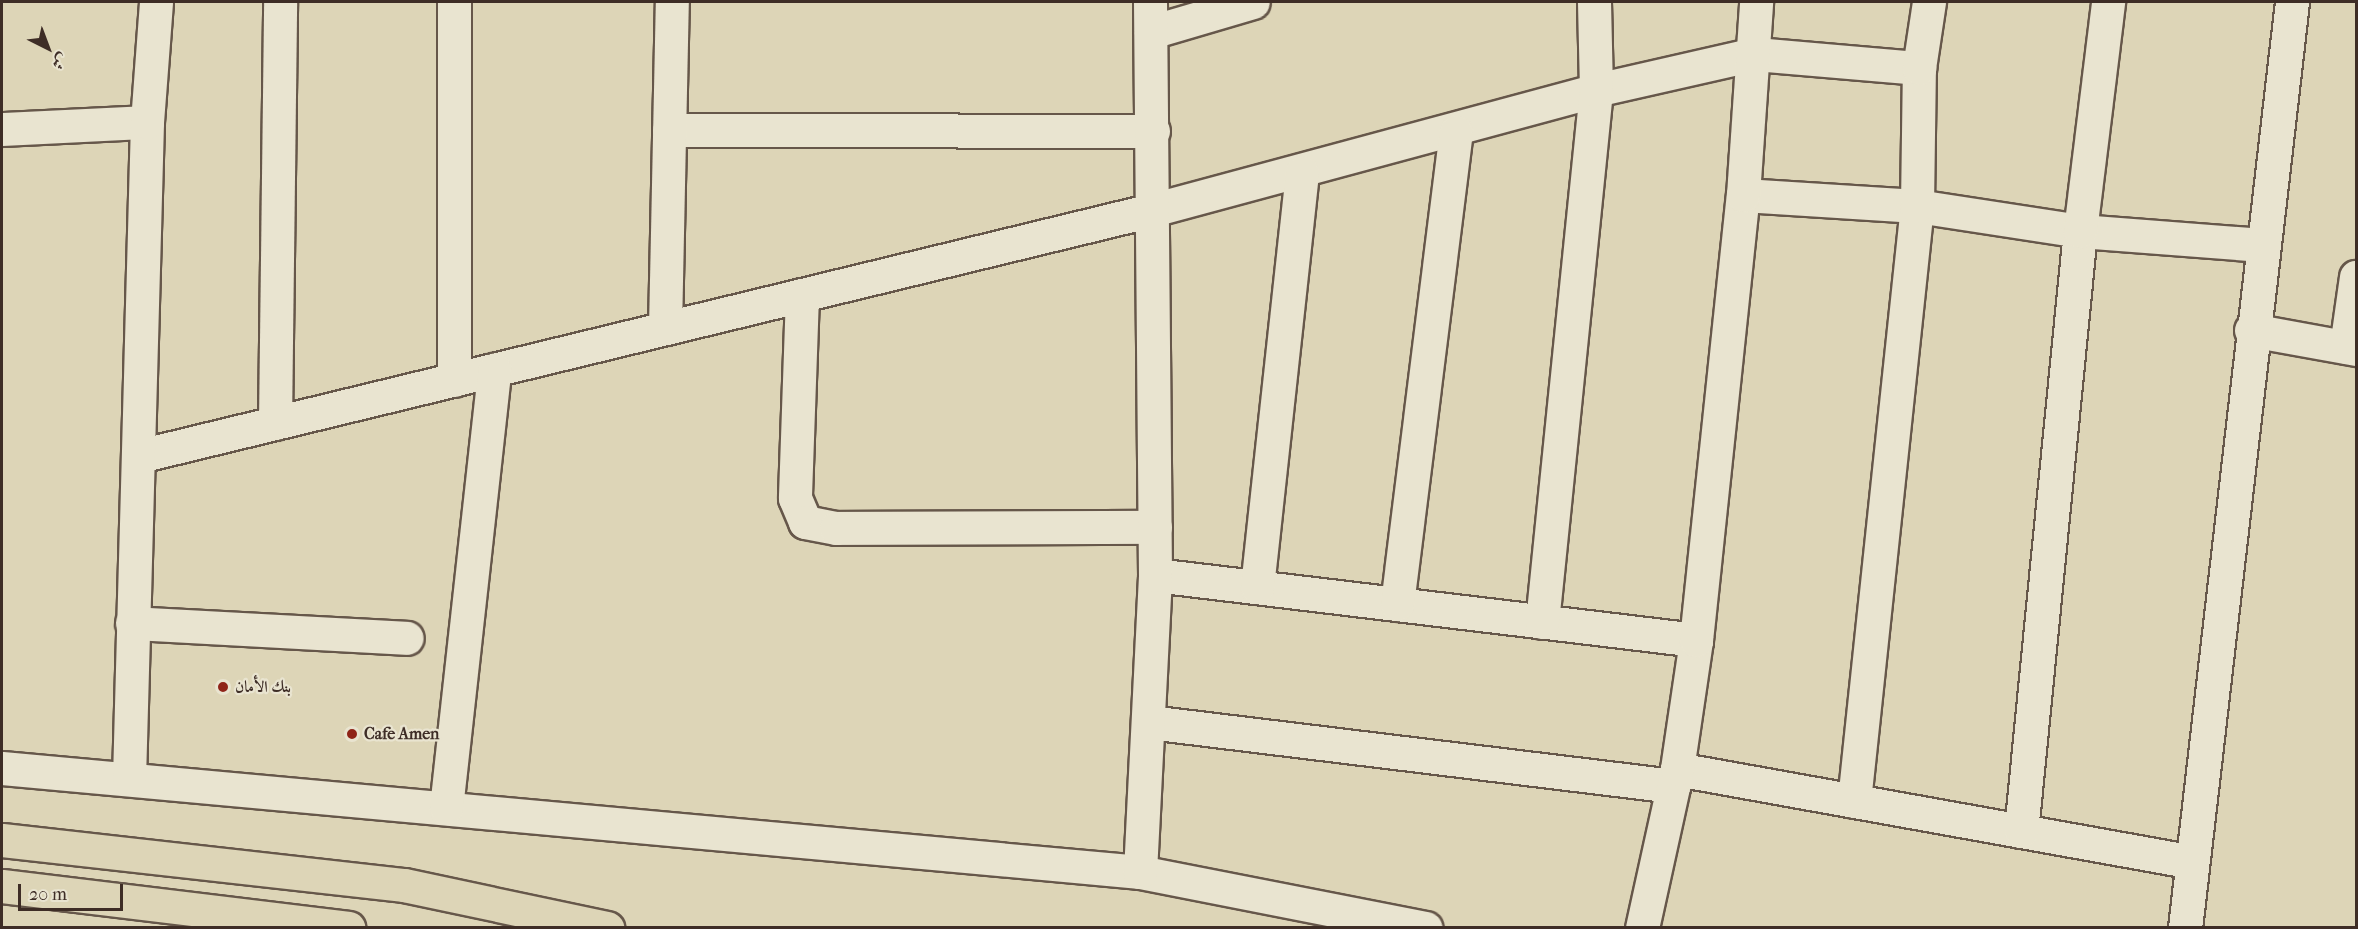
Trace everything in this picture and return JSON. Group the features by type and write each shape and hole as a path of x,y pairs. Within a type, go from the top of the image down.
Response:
{"highway":[{"path":"2,840 404,885 608,927"},
{"path":"2,886 281,917 348,927"}],"street":[{"path":"129,779 147,122 156,2"},
{"path":"275,423 280,2"},
{"path":"454,2 454,380"},
{"path":"665,328 672,2"},
{"path":"1140,872 1155,575 1156,209 1150,16 1253,2"},
{"path":"1542,622 1596,90 1594,2"},
{"path":"1642,927 1675,777 1696,640 1743,195 1755,54 1756,2"},
{"path":"1854,801 1917,206 1919,68 1929,2"},
{"path":"2021,831 2079,231 2108,2"},
{"path":"2185,927 2188,861 2292,2"},
{"path":"139,456 1156,209 1456,132 1596,90 1755,54 1919,68"},
{"path":"2,129 147,122"},
{"path":"669,130 1153,131"},
{"path":"1397,604 1456,132"},
{"path":"1257,587 1302,172"},
{"path":"1743,195 1917,206 2079,231 2262,245"},
{"path":"2251,330 2351,348 2356,277"},
{"path":"802,295 795,498 805,522 836,528 1155,527"},
{"path":"446,808 494,370"},
{"path":"1155,575 1696,640"},
{"path":"132,623 407,638"},
{"path":"1149,722 1675,777 1854,801 2188,861"},
{"path":"2,768 1140,872 1426,927"}],"place":[{"name":"بنك الأمان","path":"223,687"},
{"name":"Cafe Amen","path":"352,734"}]}
